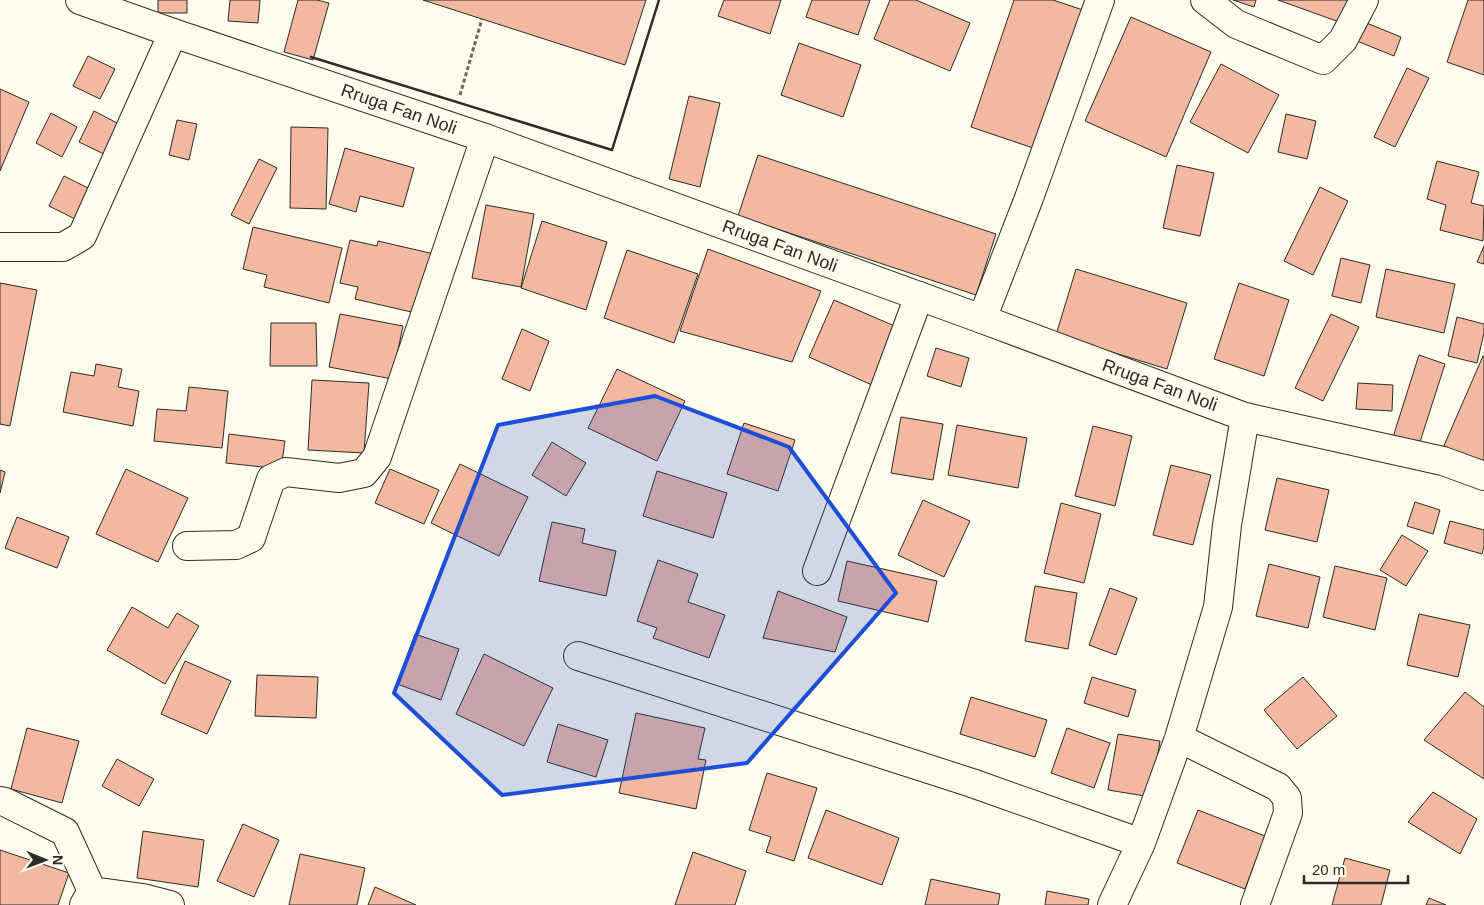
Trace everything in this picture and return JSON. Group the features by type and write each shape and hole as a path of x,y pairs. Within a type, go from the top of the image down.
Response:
{"street":[{"name":"Rruga Fan Noli","path":"80,0 485,138 1245,416 1443,461 1484,476"},
{"path":"982,319 1029,198 1100,0"},
{"path":"1205,0 1236,24 1323,60 1343,40 1364,0"},
{"path":"0,247 63,248 82,236 173,33"},
{"path":"187,546 236,545 251,538 271,479 286,472 339,478 364,473 376,457 485,138"},
{"path":"817,571 919,296"},
{"path":"1112,905 1141,843 1179,738 1218,608 1227,525 1245,416"},
{"path":"578,656 972,783 1141,843"},
{"path":"1179,738 1278,787 1287,798 1288,813 1255,905"},
{"path":"0,801 65,832 88,898 143,898 170,905"}],"path":[{"path":"451,127 482,19"}],"highlighted area":[{"path":"655,396 789,447 896,593 747,763 502,795 394,693 498,425"}],"building":[{"path":"158,0 187,0 187,13 158,13"},
{"path":"230,0 260,0 258,23 228,21"},
{"path":"298,0 317,0 329,3 313,60 284,52"},
{"path":"423,0 646,0 625,65"},
{"path":"724,0 781,0 770,34 718,16"},
{"path":"812,0 870,0 858,35 806,17"},
{"path":"890,0 916,0 970,23 950,71 874,39"},
{"path":"1014,0 1053,0 1083,10 1036,149 971,127"},
{"path":"1233,0 1256,0 1254,7"},
{"path":"1278,0 1350,0 1342,23"},
{"path":"1468,0 1484,0 1484,75 1447,62"},
{"path":"1131,17 1211,52 1166,157 1085,121"},
{"path":"1364,22 1401,37 1394,56 1357,41"},
{"path":"799,43 861,65 843,117 781,95"},
{"path":"88,56 115,69 100,99 73,86"},
{"path":"1221,64 1279,95 1248,153 1190,122"},
{"path":"1407,68 1429,78 1395,147 1374,137"},
{"path":"0,89 29,102 0,171"},
{"path":"689,96 720,103 700,187 669,179"},
{"path":"94,111 121,125 106,155 79,142"},
{"path":"51,113 77,127 62,157 36,143"},
{"path":"1286,114 1316,121 1307,159 1278,152"},
{"path":"177,120 197,124 189,160 169,155"},
{"path":"291,127 328,128 326,209 290,208"},
{"path":"345,148 414,168 403,207 360,196 356,212 329,204"},
{"path":"758,155 996,234 976,295 738,216"},
{"path":"259,159 277,168 249,224 231,215"},
{"path":"1437,161 1479,172 1471,203 1484,206 1483,241 1440,230 1446,205 1427,199"},
{"path":"1177,165 1214,173 1200,236 1163,228"},
{"path":"64,176 90,189 75,219 49,206"},
{"path":"1320,187 1348,201 1313,275 1284,261"},
{"path":"486,205 534,214 521,287 472,278"},
{"path":"542,221 607,242 586,310 521,288"},
{"path":"253,227 342,248 329,303 264,287 267,275 243,269"},
{"path":"350,240 377,246 378,241 434,254 420,314 355,299 358,287 340,283"},
{"path":"1484,246 1484,264 1477,262"},
{"path":"708,249 821,291 792,362 680,331"},
{"path":"627,250 698,274 674,343 604,318"},
{"path":"1341,258 1370,265 1361,303 1332,296"},
{"path":"1076,269 1187,303 1167,369 1056,335"},
{"path":"1386,269 1455,284 1444,333 1376,317"},
{"path":"0,283 37,290 10,426 0,424"},
{"path":"1239,283 1289,300 1264,376 1214,359"},
{"path":"834,300 897,327 872,385 809,357"},
{"path":"340,314 403,326 392,379 329,367"},
{"path":"1331,314 1359,327 1323,401 1295,388"},
{"path":"1457,317 1484,324 1484,333 1477,363 1448,356"},
{"path":"271,323 316,323 317,366 270,366"},
{"path":"522,329 549,341 530,391 502,379"},
{"path":"936,348 969,358 961,387 927,376"},
{"path":"1419,355 1445,364 1419,445 1393,437"},
{"path":"1483,356 1484,459 1481,465 1443,448"},
{"path":"96,364 122,369 118,387 139,391 133,426 63,412 71,372 94,376"},
{"path":"617,369 685,401 657,461 588,428"},
{"path":"312,380 369,383 364,453 308,450"},
{"path":"1358,383 1393,385 1392,411 1356,409"},
{"path":"189,387 228,391 222,448 154,441 157,409 186,411"},
{"path":"901,417 943,424 933,480 891,473"},
{"path":"744,423 795,440 778,491 727,474"},
{"path":"957,425 1027,438 1018,488 948,475"},
{"path":"1093,426 1132,436 1115,506 1075,496"},
{"path":"229,434 285,441 281,469 226,463"},
{"path":"552,442 586,463 566,496 532,475"},
{"path":"460,464 528,497 499,556 431,523"},
{"path":"1171,465 1211,475 1193,545 1153,535"},
{"path":"126,469 188,498 158,562 96,534"},
{"path":"390,469 439,490 424,524 375,503"},
{"path":"0,470 5,472 0,493"},
{"path":"657,471 727,493 713,538 643,516"},
{"path":"1277,478 1329,490 1317,542 1265,530"},
{"path":"923,500 970,521 944,577 898,555"},
{"path":"1415,502 1440,510 1433,534 1407,526"},
{"path":"1061,503 1101,514 1084,583 1044,573"},
{"path":"17,517 69,537 57,568 5,548"},
{"path":"1450,521 1484,530 1482,554 1444,543"},
{"path":"552,522 585,529 582,543 616,551 606,596 539,581"},
{"path":"1402,535 1428,551 1406,586 1380,570"},
{"path":"658,560 698,574 688,602 725,615 709,658 653,638 657,628 637,621"},
{"path":"847,561 937,581 928,622 838,601"},
{"path":"1269,564 1320,577 1308,628 1256,616"},
{"path":"1335,566 1387,578 1375,630 1323,617"},
{"path":"1035,586 1077,593 1068,649 1025,641"},
{"path":"1110,588 1137,598 1116,655 1089,645"},
{"path":"778,591 847,617 835,652 763,638"},
{"path":"132,607 168,628 177,613 199,626 165,684 107,650"},
{"path":"1419,614 1470,625 1458,677 1407,665"},
{"path":"415,634 459,649 441,700 397,684"},
{"path":"484,654 553,688 524,746 456,714"},
{"path":"185,661 231,681 207,734 161,714"},
{"path":"257,675 318,677 316,718 255,716"},
{"path":"1092,677 1136,690 1128,717 1084,703"},
{"path":"1303,677 1337,716 1297,749 1264,710"},
{"path":"1465,692 1484,707 1484,779 1424,740"},
{"path":"971,697 1047,720 1035,757 960,734"},
{"path":"636,713 705,728 698,759 706,760 696,809 619,793"},
{"path":"558,724 608,740 596,777 547,762"},
{"path":"27,728 79,741 62,803 11,789"},
{"path":"1067,728 1110,743 1094,788 1051,773"},
{"path":"1118,734 1160,741 1151,797 1108,790"},
{"path":"117,759 154,779 139,806 102,786"},
{"path":"767,773 817,788 794,861 766,852 771,837 749,830"},
{"path":"1433,792 1477,819 1460,854 1408,822"},
{"path":"826,810 899,838 882,885 808,858"},
{"path":"1198,810 1265,836 1245,889 1177,863"},
{"path":"243,824 279,840 254,897 217,881"},
{"path":"143,831 204,840 198,887 137,878"},
{"path":"0,850 69,873 58,905 0,905"},
{"path":"693,852 746,871 735,905 675,905"},
{"path":"300,854 365,868 357,905 289,905"},
{"path":"1345,858 1390,870 1381,905 1332,905"},
{"path":"931,879 1000,894 998,905 925,905"},
{"path":"375,887 416,905 368,905"},
{"path":"1047,891 1089,899 1088,905 1045,905"},
{"path":"1429,898 1446,905 1426,905"}],"wall":[{"path":"311,57 612,150 659,0"}]}
